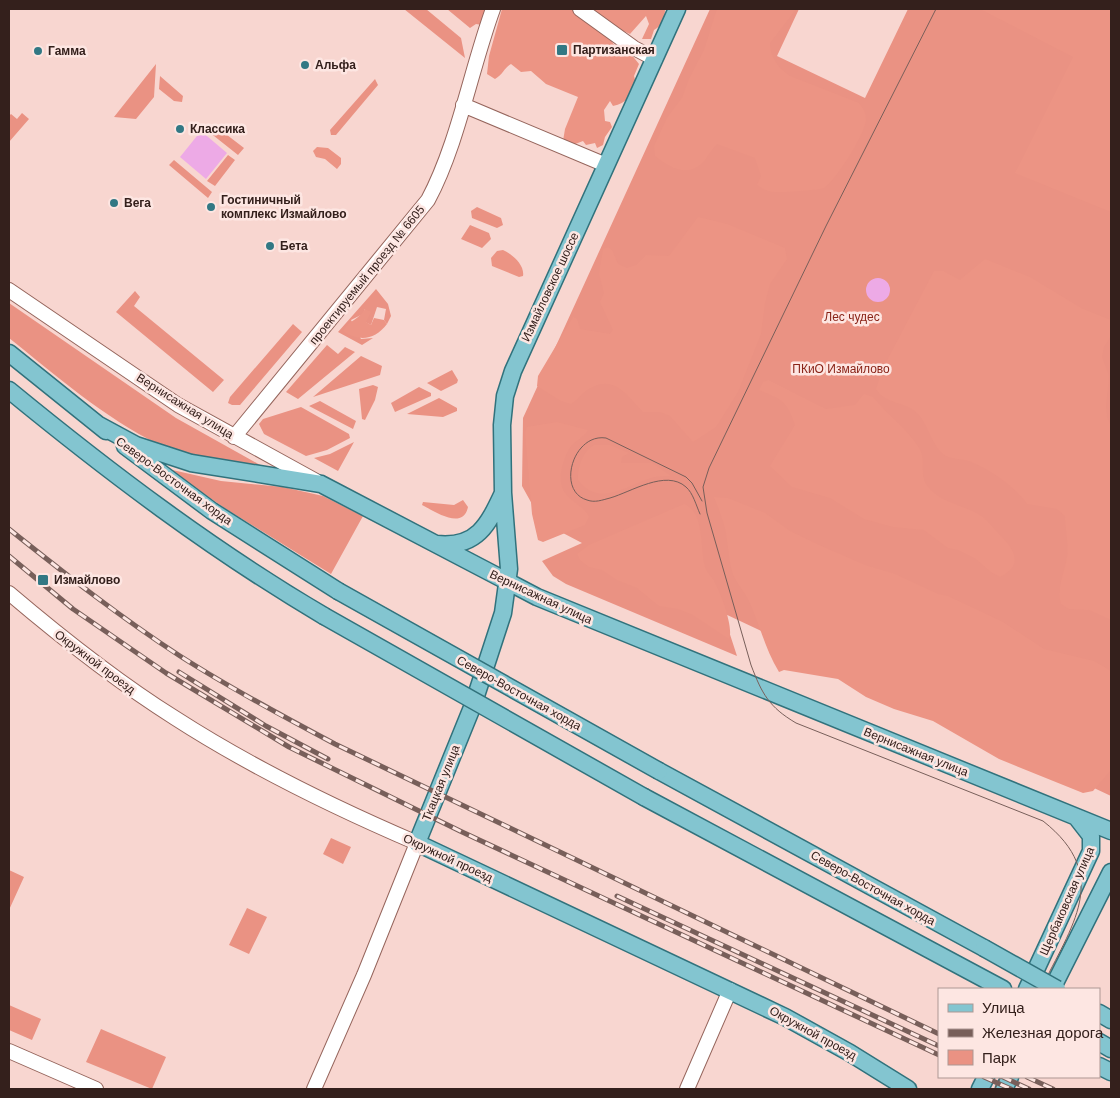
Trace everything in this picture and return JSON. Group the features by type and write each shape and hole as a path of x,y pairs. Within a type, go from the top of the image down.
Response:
{"main road":[{"name":"Измайловское шоссе","path":"509,583 503,493 502,425 505,396 513,371 678,9"},
{"name":"Северо-Восточная хорда","path":"9,352 98,426 212,511 338,591 658,771 1054,988"},
{"path":"9,390 198,536 269,584 644,797 1001,988"},
{"path":"98,426 136,445 191,463 321,484"},
{"name":"Вернисажная улица","path":"321,484 509,583 628,636 1111,831"},
{"path":"436,544 450,545 471,539 490,520 503,493"},
{"name":"Ткацкая улица","path":"417,843 473,706 492,653 509,583"},
{"name":"Щербаковская улица","path":"1027,988 1091,851 1091,836 1075,816"},
{"name":"Окружной проезд","path":"417,843 730,990 812,1031 908,1089"},
{"name":"Щербаковская улица","path":"1052,988 1111,872"},
{"path":"1100,1043 1111,1049"}],"street":[{"path":"580,9 634,48 655,59"},
{"name":"проектируемый проезд № 6605","path":"234,437 428,200 437,182 463,105 492,10"},
{"path":"463,105 606,165"},
{"name":"Вернисажная улица","path":"9,290 178,404 321,484"},
{"name":"Окружной проезд","path":"9,593 91,660 184,724 316,798 417,843"},
{"name":"Ткацкая улица","path":"314,1089 364,975 417,843"},
{"path":"687,1089 730,990"},
{"path":"9,1051 96,1089"}],"green space":[{"path":"404,9 426,9 461,38 465,58"},
{"path":"447,9 487,9 482,25 476,24 470,28"},
{"name":"ПКиО Измайлово","path":"710,9 799,9 777,56 865,98 908,9 1111,9 1111,796 723,613 737,656 566,584 553,576 542,561 582,543 542,522 522,486 523,418"},
{"path":"156,64 154,97 136,119 114,117"},
{"path":"160,76 183,96 182,102 174,101 159,89"},
{"path":"375,79 378,85 336,135 331,135 330,130"},
{"path":"22,113 29,119 9,142 9,116 11,114 17,119"},
{"path":"204,128 218,128 244,148 238,155"},
{"path":"228,155 235,160 215,186 207,181"},
{"path":"174,160 212,192 208,198 169,165"},
{"path":"477,207 501,218 503,225 497,228 472,218 471,211"},
{"path":"470,225 489,233 491,239 482,248 461,239"},
{"path":"376,289 388,304 391,316 387,324 384,320 386,309 377,307 371,325 365,322 365,309 363,314 351,320 361,339 373,338 362,345 338,332"},
{"path":"135,291 140,297 134,306 224,380 213,392 116,312"},
{"path":"9,303 176,418 262,466 208,459 182,453 158,444 119,422 81,395 9,338"},
{"path":"293,324 302,332 240,405 228,403 230,397"},
{"path":"327,345 338,354 345,347 355,352 298,399 286,392"},
{"path":"361,356 382,366 380,375 313,397"},
{"path":"452,370 458,380 457,383 441,391 427,383"},
{"path":"373,385 378,387 375,400 365,420 362,419 359,389"},
{"path":"419,387 431,393 431,396 395,412 391,403"},
{"path":"439,398 457,408 457,411 443,417 407,414"},
{"path":"320,401 356,421 353,429 309,406"},
{"path":"301,407 349,434 350,438 327,450 306,456 264,434 259,424 263,419"},
{"path":"354,442 338,471 314,458 330,454"},
{"path":"168,469 221,481 283,487 323,496 363,516 331,574 226,509"},
{"path":"331,838 351,847 343,864 323,854"},
{"path":"9,870 24,877 9,910"},
{"path":"247,908 267,917 249,954 229,945"},
{"path":"9,1005 41,1019 32,1040 9,1030"},
{"path":"101,1029 166,1057 152,1089 86,1062"}],"shaded area":[{"path":"502,9 665,9 663,21 654,30 651,39 642,39 649,24 646,16 630,34 617,28 594,27 601,33 607,33 614,45 627,49 639,64 634,76 636,83 630,95 618,105 613,106 610,101 604,110 605,121 610,122 612,127 605,137 603,145 597,148 595,143 586,145 583,141 570,146 563,141 565,129 578,97 546,84 531,71 521,72 511,64 495,79 487,74 489,56"},
{"path":"717,9 796,9 770,43 771,53 776,62 790,76 859,103 863,109 866,120 861,135 842,167 824,188 784,192 766,190 757,185 761,176 755,158 717,144 705,160 693,169 680,170 673,168 655,156 654,146 667,118 682,98 689,79 704,50"},
{"path":"980,9 1111,9 1111,212 1015,173 1073,57"},
{"path":"201,131 227,153 206,179 180,157"},
{"path":"317,147 328,148 341,158 341,164 337,169 325,159 316,157 313,151"},
{"path":"698,217 727,224 785,248 787,259 770,284 765,303 761,334 738,392 716,427 693,442 670,416 660,412 643,412 624,392 610,384 593,387 571,404 561,401 537,386 538,376 573,317 577,319 580,329 610,334 613,330 600,302 604,293 599,274 603,249 608,247 612,250 618,264 627,268 636,265 646,255 669,256"},
{"path":"503,250 514,257 520,264 523,276 519,277 492,266 491,258 497,251"},
{"path":"985,259 1030,277 1081,308 1111,320 1111,336 1104,347 1102,357 1109,376 1106,407 1107,417 1111,426 1111,620 1089,610 1069,609 1061,604 1060,586 1067,553 1065,516 1057,509 1027,504 1016,491 993,473 969,461 946,456 937,448 918,414 908,407 885,398 876,389 882,370 934,271 943,271 960,280"},
{"path":"878,278 886,282 890,290 886,298 878,302 870,298 866,290 870,282"},
{"path":"365,309 371,312 366,322 371,325 374,318 384,320 387,324 377,333 366,338 355,337 343,331 348,324"},
{"path":"768,380 826,409 855,405 864,394 873,397 909,434 919,448 925,482 928,487 939,496 985,519 1011,548 1015,560 1013,566 1000,577 976,559 958,550 948,548 924,530 893,527 864,519 830,498 792,487 770,466 795,425 783,402 759,390 763,382"},
{"path":"557,422 588,430 571,446 565,457 561,482 565,493 589,517 585,525 543,542 538,540 532,514 525,432 527,427"},
{"path":"594,445 610,445 629,453 622,457 621,463 652,463 671,476 651,478 612,493 594,492 586,488 578,480 578,475 584,456"},
{"path":"714,497 728,498 765,513 790,531 819,545 865,565 895,574 938,594 948,596 1003,622 1044,649 1094,661 1111,671 1111,770 1093,791 1083,793 999,759 933,721 894,709 866,697 838,679 784,670 779,672 770,655 749,601 733,574 725,528"},
{"path":"463,500 468,507 465,514 460,518 441,515 422,505 423,502 454,505"},
{"path":"684,504 691,508 699,523 705,567 718,588 723,603 730,627 729,639 693,615 678,609 659,606 637,588 617,580 602,570 589,567 580,560 577,554 589,545"}],"tram line":[{"path":"936,9 826,226 709,468 703,487 707,513 751,665 763,692 779,711 796,723 1043,821 1064,841 1076,862 1081,882 1080,902 1064,944 1042,988"},
{"path":"700,514 686,487 678,482 669,480 648,484 601,500 587,500 578,495 572,486 572,464 577,453 585,444 594,439 606,438 686,477 692,483 702,501"},
{"path":"995,1089 1000,1078"}],"railway":[{"path":"9,529 136,626 180,656 295,723 335,744 938,1034"},
{"path":"9,556 73,609 166,673 289,747 460,831 938,1055"},
{"path":"179,672 266,726 328,759"},
{"path":"617,896 938,1046"},
{"path":"986,1078 1011,1089"},
{"path":"1005,1078 1029,1089"},
{"path":"1029,1078 1053,1089"}],"place":[{"name":"Партизанская","path":"562,50"},
{"name":"Гамма","path":"38,51"},
{"name":"Альфа","path":"305,65"},
{"name":"Классика","path":"180,129"},
{"name":"Вега","path":"114,203"},
{"name":"Гостиничный комплекс Измайлово","path":"211,207"},
{"name":"Бета","path":"270,246"},
{"name":"Измайлово","path":"43,580"}],"park label":[{"name":"Лес чудес","path":"852,317"}]}
